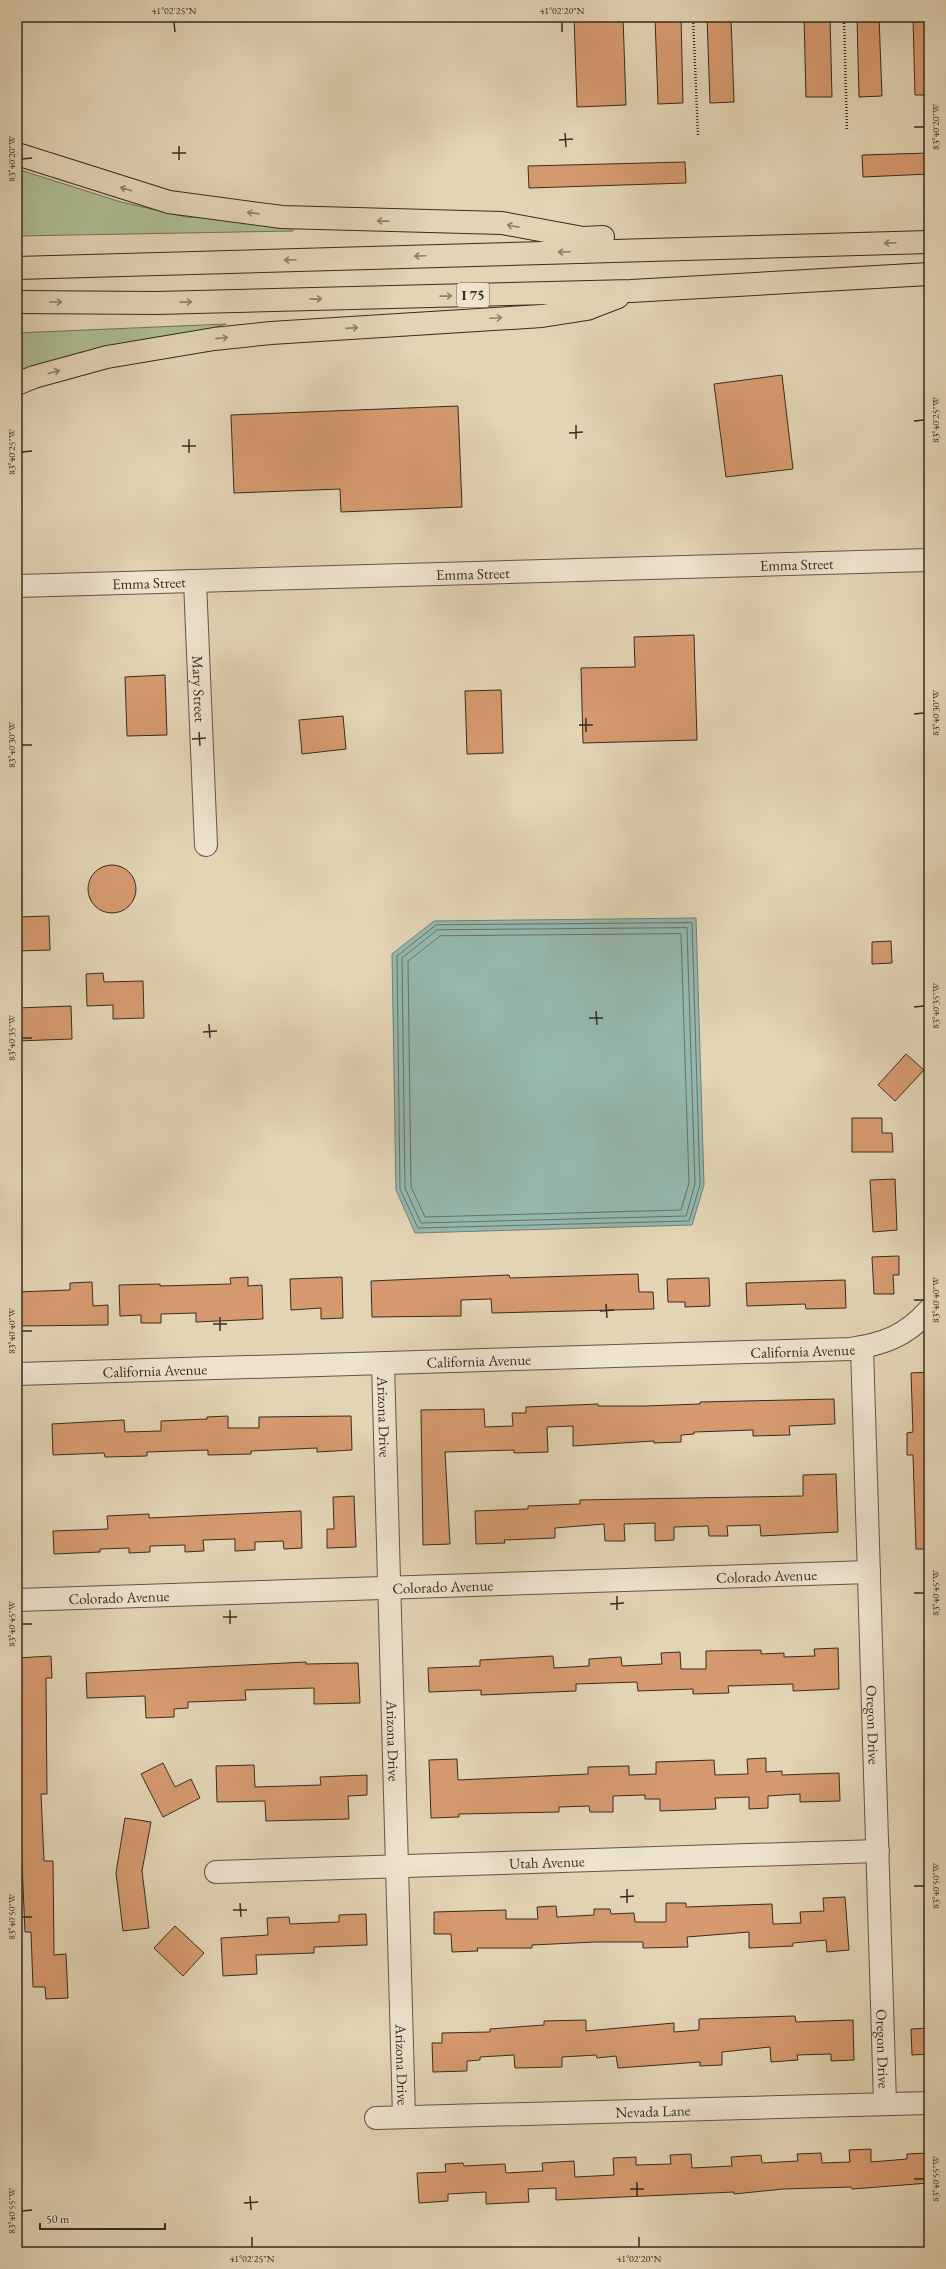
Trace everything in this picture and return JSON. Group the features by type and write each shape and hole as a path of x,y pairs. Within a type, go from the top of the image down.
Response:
{"highway":[{"path":"17,154 170,202 282,217 502,224 583,238 769,234 810,237 844,244"},
{"path":"17,268 929,242"},
{"name":"I 75","path":"17,302 156,303 631,291 929,274"},
{"path":"17,384 34,377 107,357 214,339 271,333 542,316 587,309 631,291"}],"street":[{"name":"Emma Street","path":"17,586 929,560"},
{"name":"Mary Street","path":"195,581 206,845"},
{"name":"California Avenue","path":"17,1374 384,1364 862,1347 874,1346 898,1336 918,1322 929,1310"},
{"name":"Oregon Drive","path":"862,1347 885,2103"},
{"name":"Arizona Drive","path":"384,1364 404,2117"},
{"name":"Colorado Avenue","path":"17,1600 869,1572"},
{"name":"Utah Avenue","path":"216,1872 398,1865 878,1851"},
{"name":"Nevada Lane","path":"376,2118 929,2103"}],"path":[{"path":"694,17 698,135"},
{"path":"844,17 847,131"}],"green space":[{"path":"17,169 121,202 186,217 293,222 293,231 17,236"},
{"path":"226,324 197,331 96,349 62,358 17,374 17,333"}],"water":[{"path":"696,918 704,1185 692,1225 415,1233 396,1190 392,954 434,921"}],"building":[{"path":"574,17 623,17 626,105 577,107"},
{"path":"655,17 681,17 683,103 658,104"},
{"path":"707,17 731,17 734,102 710,103"},
{"path":"804,17 830,17 832,97 806,97"},
{"path":"857,17 879,17 882,96 859,97"},
{"path":"913,17 929,17 929,95 915,95"},
{"path":"929,153 929,174 863,177 862,155"},
{"path":"685,162 686,183 529,188 528,166"},
{"path":"782,375 793,469 726,477 714,384"},
{"path":"458,406 462,507 341,512 340,489 234,493 231,415"},
{"path":"694,635 697,740 583,743 581,668 635,667 634,637"},
{"path":"165,675 167,735 127,736 125,677"},
{"path":"501,690 503,753 467,754 465,691"},
{"path":"343,716 346,749 302,754 299,720"},
{"path":"107,865 117,865 126,869 132,875 135,880 135,898 126,909 117,913 107,913 98,909 92,903 88,894 88,884 92,875 98,869"},
{"path":"49,916 50,950 17,951 17,917"},
{"path":"891,941 892,963 872,964 872,942"},
{"path":"103,973 104,982 143,981 144,1018 113,1019 113,1005 87,1006 86,974"},
{"path":"71,1006 72,1039 17,1041 17,1008"},
{"path":"906,1054 924,1070 895,1101 878,1085"},
{"path":"852,1118 882,1118 882,1133 892,1133 893,1152 852,1152"},
{"path":"895,1179 897,1230 873,1232 870,1180"},
{"path":"899,1256 899,1275 893,1275 894,1294 874,1294 872,1257"},
{"path":"638,1274 639,1292 653,1292 654,1309 492,1313 491,1299 461,1300 461,1316 372,1317 371,1281 509,1275 510,1278"},
{"path":"248,1277 248,1286 262,1285 263,1319 196,1322 196,1313 161,1314 161,1323 141,1323 141,1315 120,1316 119,1285 160,1284 160,1286 231,1284 230,1278"},
{"path":"342,1277 343,1318 321,1319 321,1308 291,1310 290,1279"},
{"path":"709,1278 710,1306 685,1307 685,1302 668,1302 667,1279"},
{"path":"845,1280 846,1308 806,1309 805,1304 747,1306 746,1283"},
{"path":"92,1282 93,1306 108,1305 108,1325 19,1326 17,1292 70,1290 70,1283"},
{"path":"929,1372 929,1549 916,1549 913,1455 907,1455 907,1433 913,1432 911,1373"},
{"path":"834,1399 835,1424 789,1426 790,1435 753,1436 753,1430 694,1432 694,1434 681,1435 681,1442 654,1443 654,1441 573,1446 573,1426 547,1427 548,1452 514,1453 514,1450 445,1452 450,1544 423,1545 421,1410 484,1409 485,1427 513,1426 512,1413 526,1413 526,1407 598,1404 598,1406 645,1406 700,1404 700,1402"},
{"path":"228,1416 228,1428 259,1428 259,1417 351,1416 352,1450 317,1452 317,1448 251,1451 251,1454 208,1455 208,1450 147,1452 147,1456 105,1457 104,1453 53,1455 52,1424 124,1420 125,1432 161,1431 161,1421 207,1419 207,1417"},
{"path":"836,1474 838,1532 761,1536 760,1525 727,1526 728,1536 709,1536 708,1526 674,1527 674,1540 655,1541 655,1523 624,1524 625,1541 605,1541 604,1524 555,1528 555,1538 504,1540 505,1543 476,1544 475,1511 528,1509 528,1506 580,1504 580,1500 803,1496 803,1475"},
{"path":"354,1496 356,1547 327,1548 327,1529 334,1529 333,1497"},
{"path":"301,1511 302,1548 284,1549 283,1541 255,1542 255,1550 235,1551 235,1539 203,1540 204,1551 185,1552 185,1545 150,1546 150,1552 129,1553 129,1548 100,1549 100,1552 54,1554 53,1531 108,1529 107,1516 149,1514 149,1518"},
{"path":"838,1648 839,1689 793,1691 793,1684 728,1686 729,1693 693,1694 693,1689 638,1691 637,1682 576,1684 576,1691 481,1695 481,1690 429,1692 428,1668 480,1666 480,1660 553,1656 554,1668 589,1666 589,1659 621,1657 622,1666 662,1664 661,1653 680,1652 681,1669 706,1669 706,1651 761,1650 761,1654 784,1653 784,1657 815,1656 814,1649"},
{"path":"51,1656 52,1678 46,1678 47,1794 41,1794 44,1861 53,1861 54,1955 66,1954 68,1998 46,1999 45,1987 33,1987 31,1932 25,1932 19,1795 17,1795 17,1775 20,1775 19,1746 17,1746 17,1658"},
{"path":"306,1662 306,1664 358,1663 360,1703 314,1704 314,1688 245,1690 246,1700 188,1702 188,1708 174,1709 174,1717 146,1718 145,1696 87,1698 86,1673"},
{"path":"766,1758 766,1772 782,1771 782,1775 839,1773 840,1801 800,1802 800,1794 768,1796 768,1808 749,1809 749,1797 715,1798 716,1809 660,1811 660,1799 645,1799 645,1795 613,1796 613,1812 590,1812 589,1806 559,1807 559,1812 459,1814 459,1817 431,1818 429,1760 457,1759 458,1780 588,1774 588,1767 629,1766 629,1775 656,1774 656,1762 714,1760 715,1775 748,1774 747,1759"},
{"path":"163,1763 175,1787 191,1779 200,1798 163,1817 141,1774"},
{"path":"254,1765 255,1787 321,1785 320,1777 367,1775 367,1795 348,1796 349,1819 266,1821 265,1801 217,1802 216,1766"},
{"path":"125,1818 151,1822 142,1871 149,1928 123,1931 116,1873"},
{"path":"845,1897 849,1950 827,1952 826,1940 793,1943 793,1946 749,1948 749,1932 687,1937 688,1947 643,1948 643,1942 595,1942 532,1945 532,1948 477,1948 478,1951 452,1952 451,1934 434,1934 434,1912 506,1910 506,1919 538,1919 537,1907 556,1906 557,1917 594,1915 594,1909 610,1909 611,1914 634,1913 635,1922 666,1922 666,1903 686,1903 686,1907 772,1904 773,1924 801,1923 800,1912 824,1911 823,1898"},
{"path":"366,1914 367,1945 314,1947 314,1953 256,1955 257,1974 223,1976 221,1938 268,1935 267,1918 289,1917 290,1924 339,1922 339,1915"},
{"path":"175,1926 204,1953 183,1976 154,1948"},
{"path":"795,2016 796,2022 853,2020 854,2060 831,2061 831,2054 797,2055 798,2060 771,2062 770,2047 722,2052 722,2065 700,2066 700,2062 618,2068 616,2056 597,2058 596,2055 562,2057 562,2067 515,2068 514,2055 480,2057 480,2060 467,2061 467,2071 433,2072 432,2043 442,2043 442,2033 490,2032 490,2029 544,2025 544,2021 586,2020 586,2031 674,2023 674,2032 699,2030 699,2019"},
{"path":"929,2028 929,2054 912,2055 911,2029"},
{"path":"871,2149 871,2162 907,2159 907,2154 929,2153 929,2183 852,2189 851,2187 783,2189 734,2194 734,2192 556,2200 556,2188 528,2189 529,2202 486,2204 486,2192 448,2194 448,2201 419,2203 417,2173 446,2172 445,2164 463,2163 464,2166 505,2164 506,2173 543,2171 542,2163 574,2161 575,2177 614,2175 613,2158 636,2157 636,2165 671,2164 670,2155 691,2154 692,2168 732,2166 731,2157 761,2155 762,2163 798,2161 797,2154 821,2153 822,2163 850,2162 849,2150"}]}
